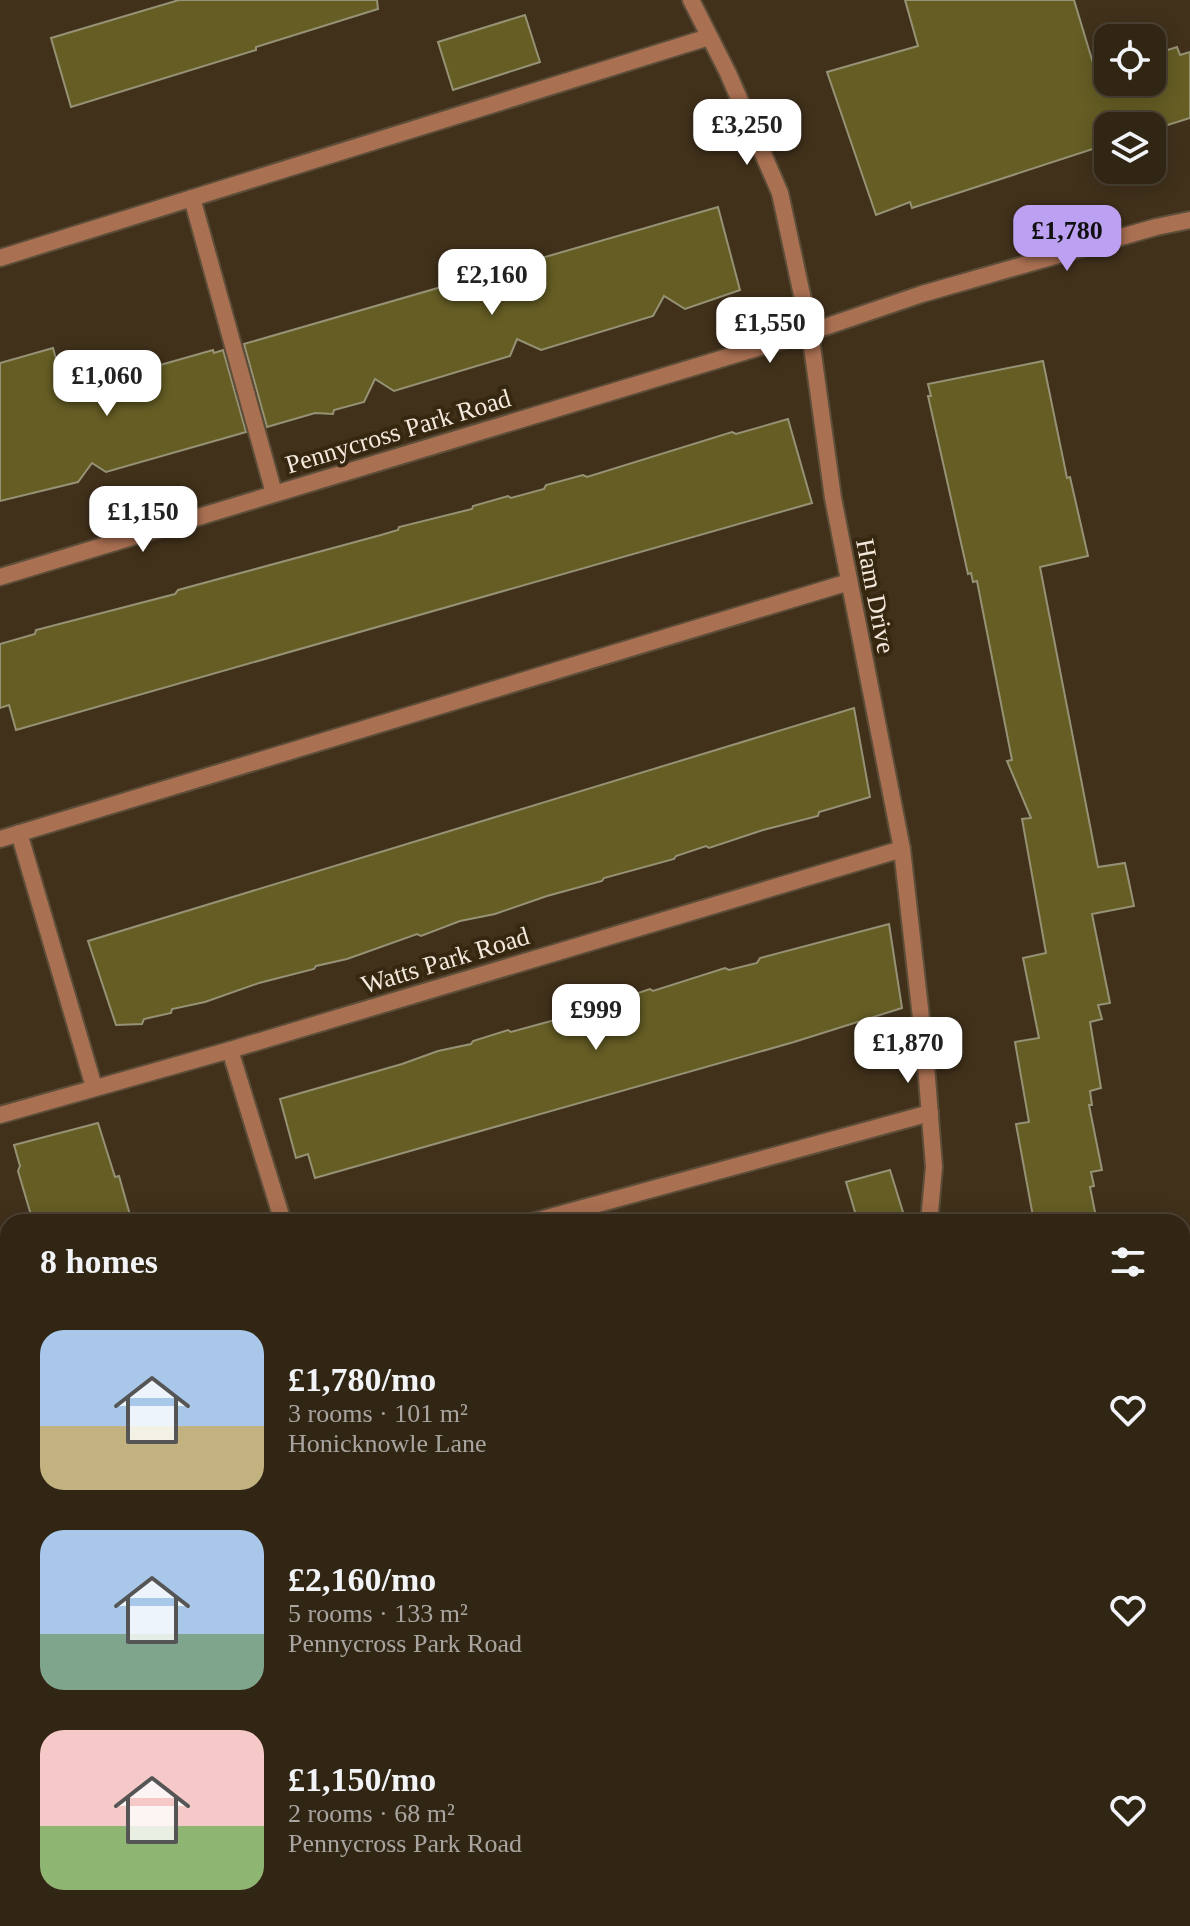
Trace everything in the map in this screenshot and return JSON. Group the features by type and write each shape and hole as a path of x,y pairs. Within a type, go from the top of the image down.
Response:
{"street":[{"name":"Ham Drive","path":"691,0 780,193 810,332 833,498 902,849 930,1113 934,1167 930,1214"},
{"path":"0,258 709,37"},
{"path":"192,198 274,493"},
{"name":"Pennycross Park Road","path":"0,577 810,332 922,294 1190,220"},
{"path":"0,839 849,582"},
{"path":"19,833 94,1087"},
{"name":"Watts Park Road","path":"0,1115 230,1050 902,849"},
{"path":"230,1050 281,1214"},
{"path":"561,1214 930,1113"}],"building":[{"path":"179,0 377,0 378,9 71,107 51,38"},
{"path":"905,0 1074,0 1094,66 1094,96 1166,96 1166,51 1177,47 1180,55 1190,52 1190,118 1166,126 1166,112 1094,112 1094,149 912,208 910,202 876,215 827,72 918,46"},
{"path":"525,15 540,62 453,90 438,42"},
{"path":"718,207 740,290 685,309 664,296 653,316 541,350 517,339 510,356 394,391 375,379 364,402 334,410 333,414 315,413 267,427 244,344"},
{"path":"53,348 65,392 213,350 214,353 223,350 246,432 106,472 92,463 78,482 0,501 0,363"},
{"path":"1043,361 1067,478 1070,477 1088,556 1040,567 1098,867 1125,863 1134,906 1092,914 1110,1003 1098,1005 1102,1019 1090,1022 1101,1088 1090,1091 1092,1105 1089,1105 1102,1170 1091,1172 1094,1186 1090,1187 1095,1214 1033,1214 1016,1124 1029,1122 1015,1042 1039,1038 1023,958 1046,953 1022,819 1031,818 1007,761 1012,760 977,581 973,582 971,573 968,574 928,396 931,396 928,384"},
{"path":"788,419 812,503 16,730 9,705 0,708 0,644 35,634 36,630 175,594 178,590 381,535 508,496 511,498 544,489 546,485 583,475 587,477 732,432 736,434"},
{"path":"854,708 870,797 819,812 818,816 709,848 706,846 674,859 495,914 460,921 347,959 172,1009 171,1013 144,1019 142,1024 116,1025 88,941"},
{"path":"889,924 902,1008 794,1042 315,1178 308,1154 296,1158 280,1099 438,1051 471,1044 508,1030 511,1032 562,1018 650,989 653,991 725,968 729,970 757,963 760,958"},
{"path":"98,1123 130,1214 31,1214 14,1145"},
{"path":"890,1170 904,1214 856,1214 846,1182"}]}
